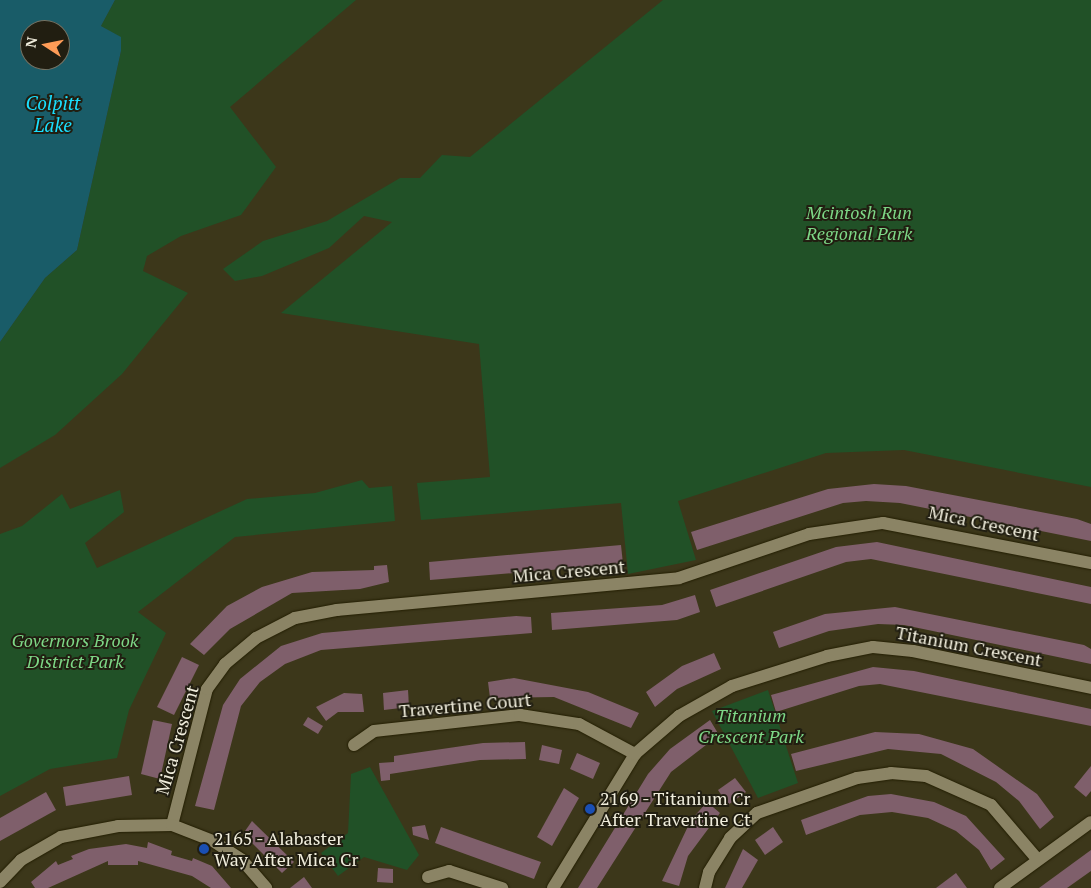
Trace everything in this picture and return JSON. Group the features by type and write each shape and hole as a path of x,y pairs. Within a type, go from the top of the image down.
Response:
{"street":[{"name":"Mica Crescent","path":"172,825 207,689 225,664 256,638 295,618 338,610 679,578 809,534 874,524 908,525 1091,563"},
{"name":"Titanium Crescent","path":"552,888 635,754 679,716 732,686 827,656 873,647 913,651 1091,688"},
{"name":"Travertine Court","path":"354,745 374,731 520,715 579,724 635,754"},
{"path":"705,888 709,872 730,838 757,813 857,778 890,773 926,776 990,805 1038,860"},
{"path":"1000,888 1091,822"},
{"path":"0,882 21,860 61,837 118,826 172,825 213,841 242,860 266,888"},
{"path":"428,877 449,870 502,888"}],"green space":[{"path":"115,0 356,0 230,107 276,167 241,215 181,236 147,256 143,271 188,293 122,374 55,435 0,468 0,342 45,278 77,250 121,51 120,37 101,26"},
{"name":"Mcintosh Run Regional Park","path":"663,0 1091,0 1091,487 904,450 826,453 678,501 696,560 628,574 621,503 421,520 417,483 490,477 479,344 281,313 392,222 364,216 329,248 262,276 235,281 223,269 263,241 327,221 400,178 420,178 442,155 470,157"},
{"name":"Governors Brook District Park","path":"362,480 369,488 392,486 395,521 235,537 138,612 166,633 129,710 117,758 50,769 0,796 0,534 22,526 62,494 70,509 120,490 124,512 85,543 97,568 247,499 315,493"},
{"name":"Titanium Crescent Park","path":"768,690 798,783 758,798 712,711"},
{"path":"370,767 419,855 407,870 364,857 338,876 321,853 348,833 351,774"}],"water":[{"name":"Colpitt Lake","path":"0,0 115,0 101,26 121,37 121,51 77,250 45,278 0,342"}],"building":[{"path":"874,484 906,486 1077,519 1091,524 1091,541 900,503 866,501 843,503 697,550 691,532 828,489"},
{"path":"877,542 1091,587 1091,604 871,559 846,562 716,607 710,590 836,547"},
{"path":"621,545 623,564 430,580 429,562"},
{"path":"387,565 389,582 360,589 292,593 230,629 204,655 190,644 227,606 262,587 312,572 374,570 374,566"},
{"path":"695,595 700,612 677,620 552,630 551,613 662,605"},
{"path":"895,607 1084,645 1091,649 1091,664 904,625 878,624 829,631 779,648 773,632 825,614"},
{"path":"516,616 531,617 532,633 321,650 285,664 260,682 241,706 214,810 195,806 223,705 240,679 281,646 322,633"},
{"path":"714,653 721,669 677,689 655,707 646,692 682,666"},
{"path":"182,657 199,665 174,715 157,707"},
{"path":"873,667 914,671 1091,709 1091,726 880,684 859,686 776,712 771,695"},
{"path":"514,678 588,692 639,713 631,728 554,697 490,698 488,682"},
{"path":"408,690 409,707 384,710 383,693"},
{"path":"344,693 362,694 364,712 338,712 326,721 316,707"},
{"path":"308,717 323,726 318,734 303,725"},
{"path":"153,720 172,724 160,779 141,774"},
{"path":"710,720 719,735 671,772 597,888 578,888 648,774 670,749"},
{"path":"875,732 919,734 973,749 1037,794 1054,817 1040,829 1019,801 996,782 941,754 888,749 796,771 791,754"},
{"path":"525,742 526,759 480,760 390,774 390,780 381,781 379,763 394,762 394,756 483,743"},
{"path":"542,745 562,750 559,764 539,760"},
{"path":"577,753 600,763 593,779 570,769"},
{"path":"1091,766 1091,791 1086,797 1074,787"},
{"path":"129,776 132,795 66,806 63,787"},
{"path":"735,778 746,792 728,805 718,790"},
{"path":"564,788 579,798 552,846 537,837"},
{"path":"46,792 56,810 0,841 0,818"},
{"path":"891,794 934,802 966,816 1005,859 991,870 979,850 956,831 928,818 892,812 860,815 806,835 801,820 868,796"},
{"path":"707,802 720,813 688,856 679,886 662,881 691,820"},
{"path":"252,821 294,862 282,873 243,834"},
{"path":"425,825 429,840 413,835 412,827"},
{"path":"441,827 541,862 534,879 435,843"},
{"path":"773,827 783,842 765,855 755,840"},
{"path":"148,842 172,851 171,855 192,861 193,858 212,866 231,888 211,888 192,876 138,861 138,865 108,865 108,861 48,888 35,888 31,882 56,861 58,865 73,859 71,856 89,849 126,844 147,848"},
{"path":"743,849 758,860 742,888 725,888"},
{"path":"1091,850 1091,871 1067,888 1039,888"},
{"path":"378,868 393,869 393,883 377,882"},
{"path":"956,873 967,888 936,888"},
{"path":"304,877 312,888 290,888"}],"place":[{"name":"2169 - Titanium Cr After Travertine Ct","path":"590,809"},
{"name":"2165 - Alabaster Way After Mica Cr","path":"204,849"}]}
